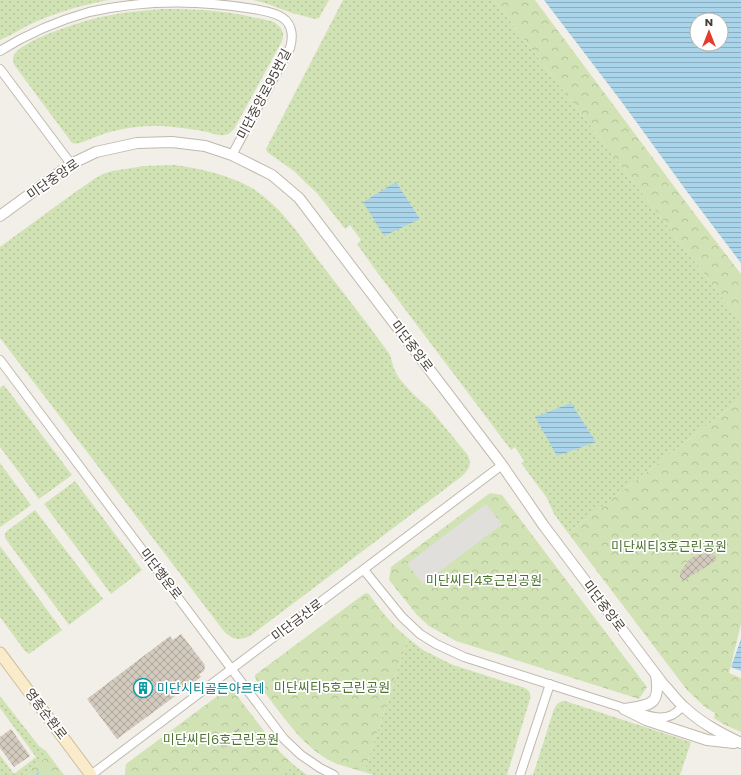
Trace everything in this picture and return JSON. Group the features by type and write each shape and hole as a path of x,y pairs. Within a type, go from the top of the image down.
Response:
{"main road":[{"name":"영종순환로","path":"0,653 91,775"}],"street":[{"name":"미단중앙로95번길","path":"0,51 23,38 72,17 108,8 142,3 162,1 207,2 251,8 278,15 286,21 291,30 292,42 232,155"},
{"path":"0,69 71,164"},
{"name":"미단중앙로","path":"0,216 71,164 96,152 137,143 172,142 205,146 232,155 272,175 299,198 502,466 544,526 656,674 683,706 703,723 741,743"},
{"name":"미단행운로","path":"0,360 284,739 300,755 334,775"},
{"name":"미단금산로","path":"91,775 502,466"},
{"path":"364,570 402,617 420,634 436,644 464,657 652,717 672,715 683,706"},
{"path":"624,709 645,706 653,701 657,694 658,685 656,674"},
{"path":"520,775 550,684"},
{"path":"624,709 650,722 707,740 741,743"}],"green space":[{"path":"0,0 108,0 51,15 0,40"},
{"path":"253,0 329,0 319,18 315,19"},
{"path":"343,0 494,0 741,322 741,399 568,533 554,514 547,498 521,463 524,461 515,447 511,450 377,272 357,244 361,240 350,225 345,229 316,192 294,171 267,152 267,147"},
{"path":"494,0 535,0 741,274 741,322"},
{"path":"161,9 233,13 268,20 274,22 281,28 283,39 234,129 228,134 221,135 178,127 137,127 113,131 79,143 72,143 15,66 13,60 14,55 20,49 42,36 71,25 113,15"},
{"path":"175,165 214,173 241,182 270,202 288,220 383,345 390,355 394,369 399,378 412,393 430,409 467,454 470,461 468,469 461,477 250,636 242,639 232,638 223,630 0,338 0,247 67,198 103,174 112,171 144,166"},
{"path":"4,385 72,475 39,499 0,447 0,388"},
{"name":"미단씨티3호근린공원","path":"741,399 741,624 729,673 741,678 741,732 714,718 715,713 706,708 687,690 568,533"},
{"path":"0,463 31,505 0,527"},
{"path":"75,481 142,570 111,594 44,504"},
{"name":"미단씨티4호근린공원","path":"490,493 502,495 647,687 639,699 456,641 429,626 417,615 389,580 391,567"},
{"path":"35,510 103,599 69,625 5,538 7,531"},
{"path":"0,546 62,630 29,654 25,651 0,617"},
{"name":"미단씨티5호근린공원","path":"366,593 369,594 382,612 408,638 364,772 337,764 327,759 302,739 274,705 259,684 255,675"},
{"path":"408,638 423,650 453,665 525,688 529,691 530,699 507,775 374,775 364,772"},
{"name":"미단씨티6호근린공원","path":"229,691 235,693 280,752 294,765 283,775 125,775 126,764 223,692"},
{"path":"0,696 39,746 49,755 22,775 0,775 0,755 14,774 36,757 0,708"},
{"path":"562,701 691,742 680,775 533,775 554,709 557,704"},
{"path":"49,755 64,775 22,775"},
{"path":"294,765 307,775 283,775"}],"shaded area":[{"path":"486,504 502,524 423,584 407,564"}],"water":[{"path":"544,0 741,0 741,263 621,101"},
{"path":"396,182 420,219 384,236 363,202"},
{"path":"571,403 596,442 557,456 535,417"},
{"path":"741,639 741,671 731,667"}],"building":[{"path":"705,553 715,555 717,560 683,581 680,577 680,572 688,561 693,557"},
{"name":"미단시티골든아르테","path":"181,634 205,665 204,671 199,674 201,677 117,739 87,699 170,636 173,640"},
{"path":"300,678 306,686 298,692 292,685"},
{"path":"238,728 243,734 223,749 219,743"},
{"path":"11,729 30,756 14,767 0,748 0,737"}],"place":[{"name":"미단시티골든아르테","path":"143,688"}]}
